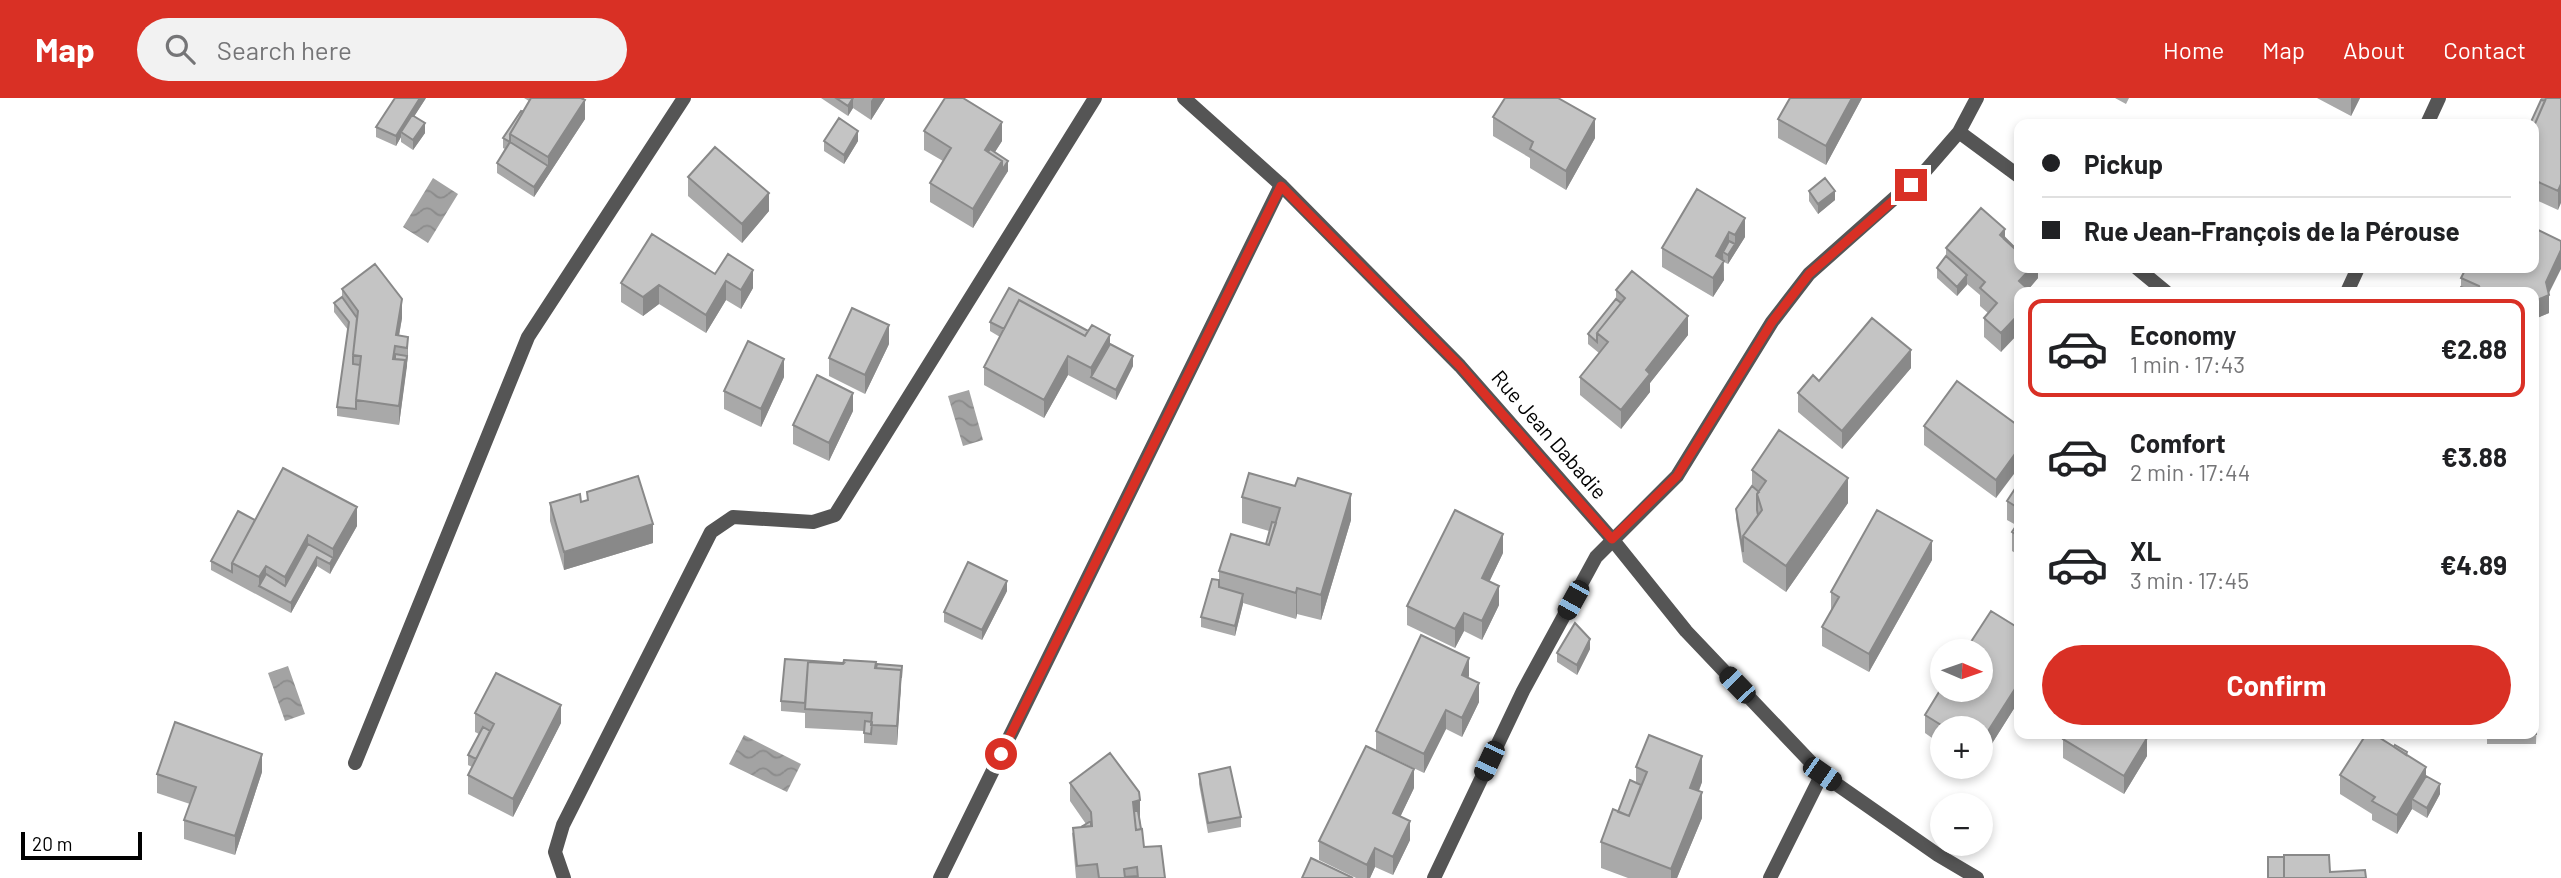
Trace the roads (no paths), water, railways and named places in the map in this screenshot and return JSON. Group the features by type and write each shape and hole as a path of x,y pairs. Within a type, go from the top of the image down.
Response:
{"street":[{"path":"355,763 528,337 684,98"},
{"path":"564,878 555,852 563,825 711,532 733,516 813,522 835,515 1095,98"},
{"name":"Rue Jean Dabadie","path":"1184,98 1281,186 1460,366 1612,539 1686,631 1822,774 1938,855 1977,878"},
{"path":"1434,878 1523,691 1596,557 1677,476 1772,322 1809,274 1926,170 1959,132 1977,98"},
{"path":"2429,119 2439,98"},
{"path":"1959,132 2014,173"},
{"path":"940,878 1281,186"},
{"path":"2143,273 2160,287"},
{"path":"1770,878 1822,774"}],"water":[{"path":"433,178 458,194 428,243 403,227"},
{"path":"969,390 983,440 963,446 948,396"},
{"path":"288,666 305,714 285,721 268,673"},
{"path":"744,735 801,764 787,792 729,764"}]}
